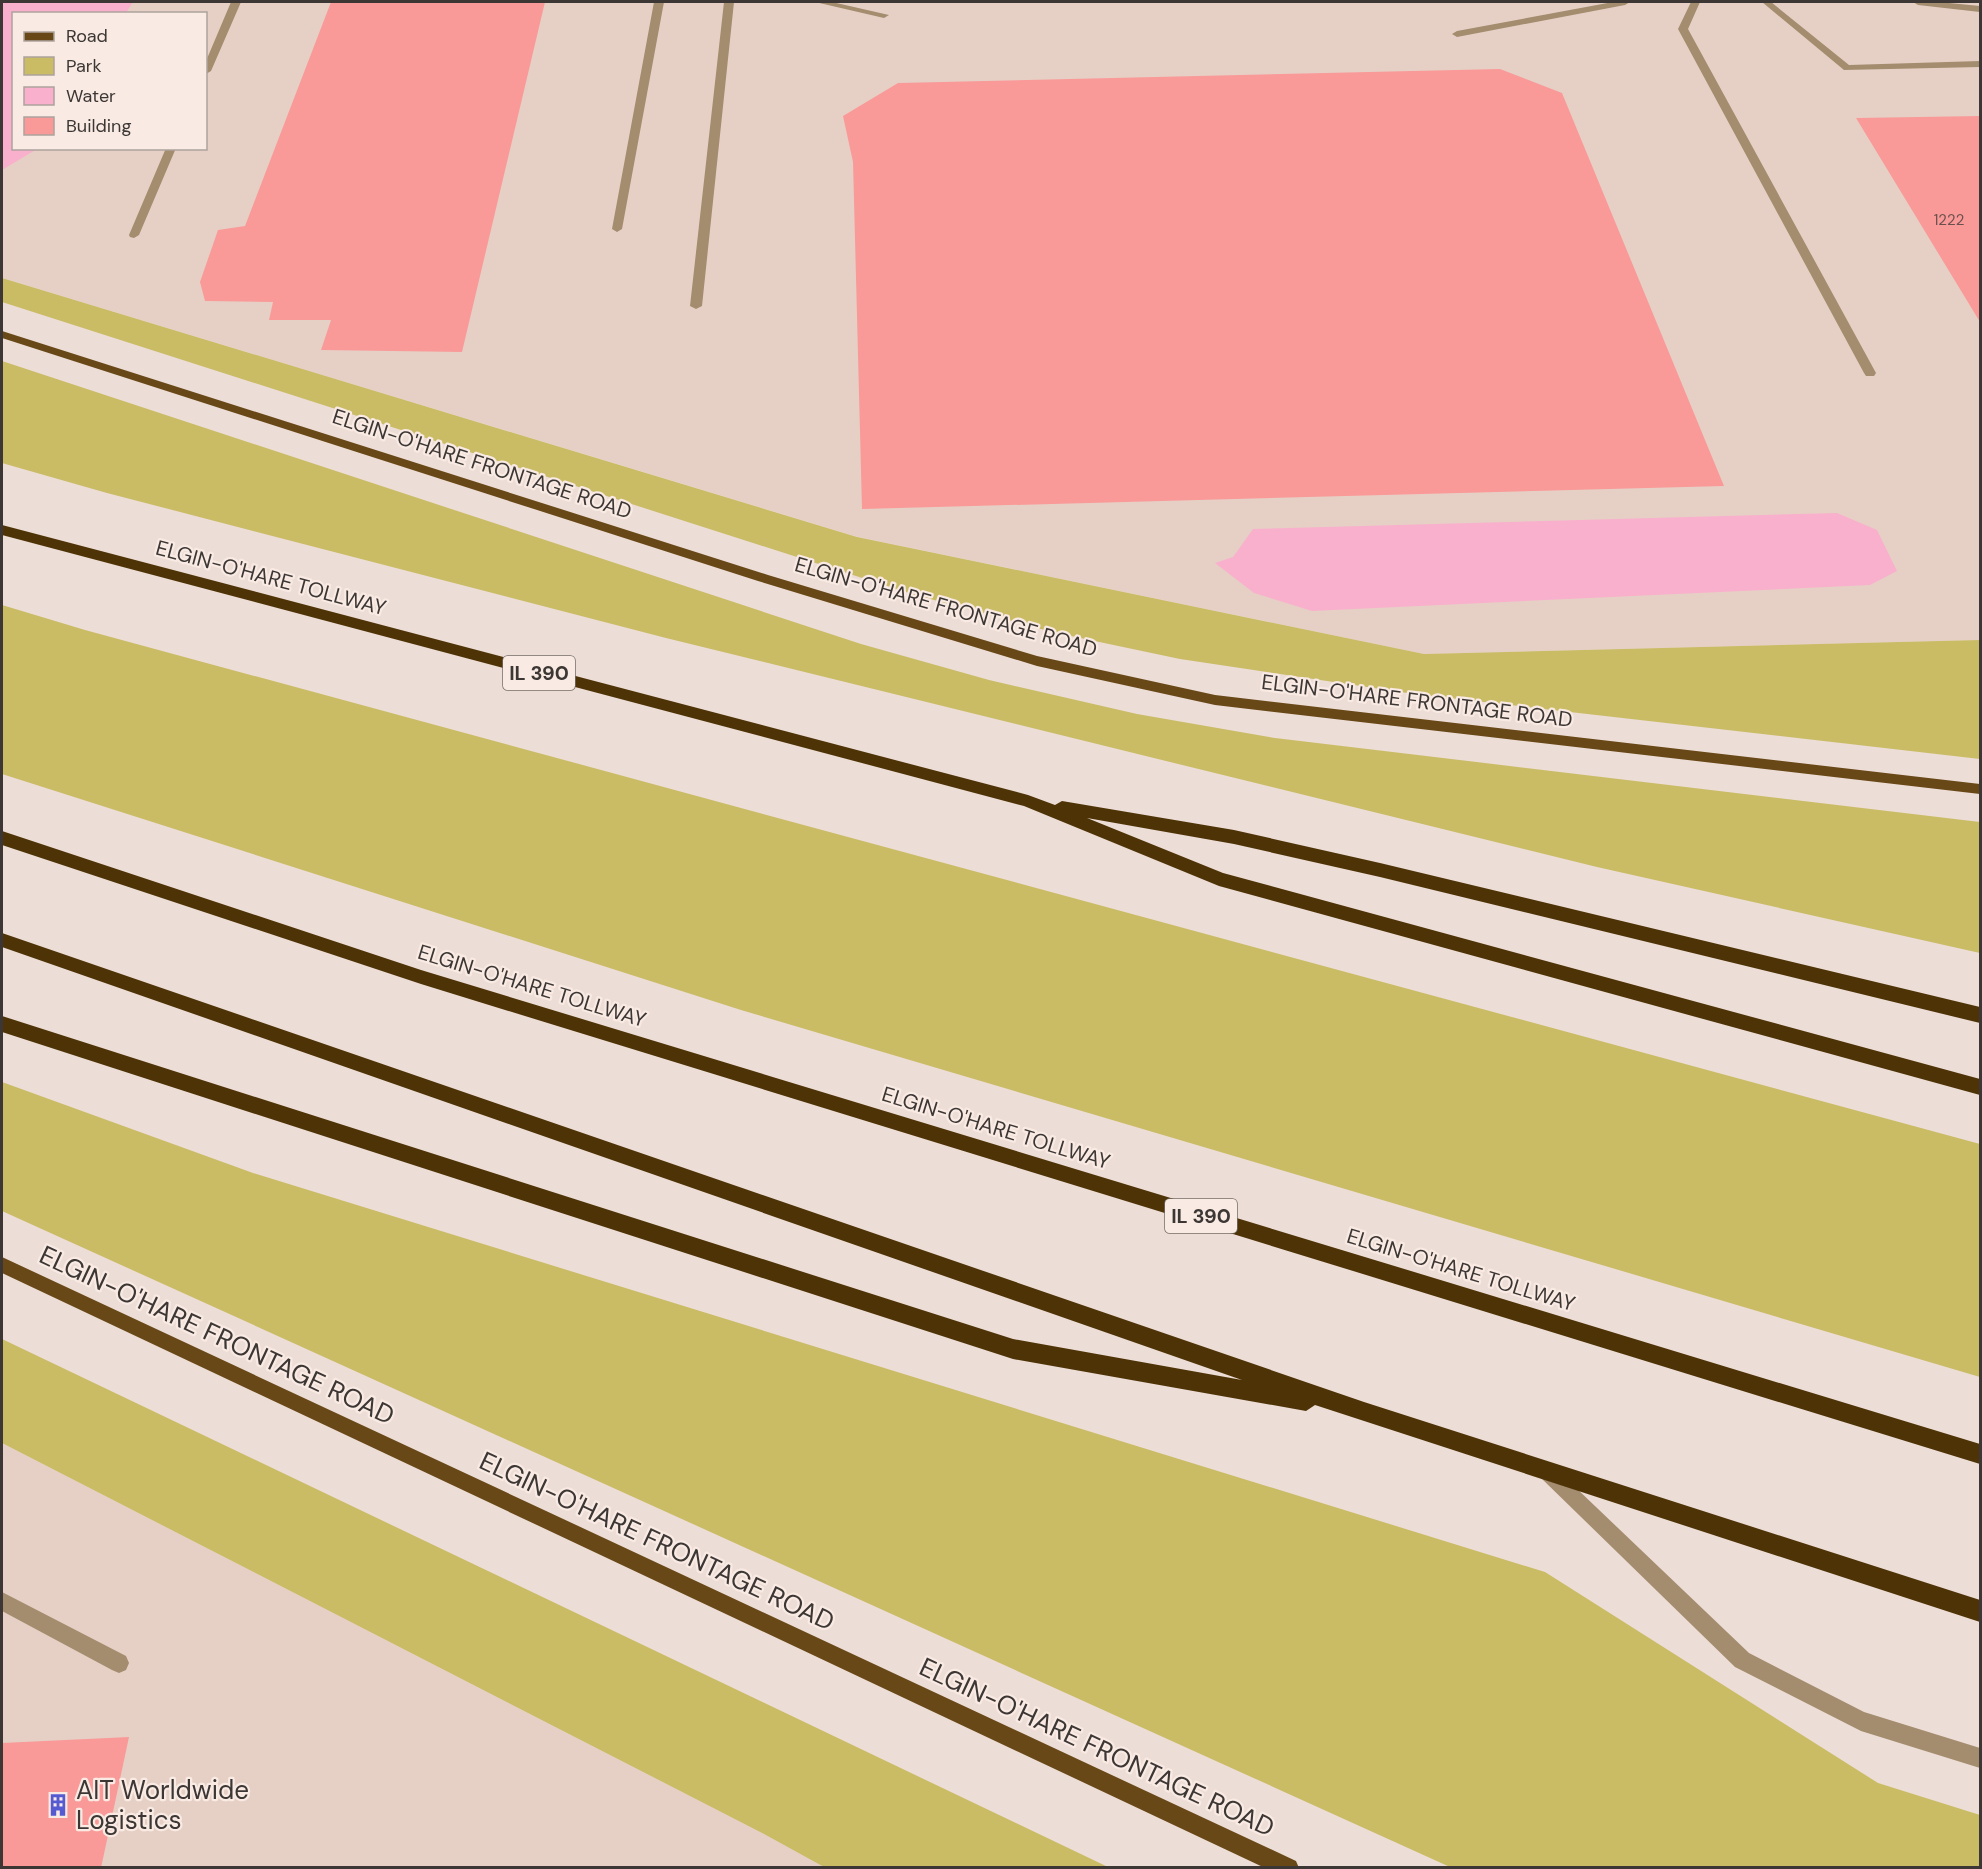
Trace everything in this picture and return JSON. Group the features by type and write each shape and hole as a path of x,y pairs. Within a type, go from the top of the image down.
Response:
{"highway":[{"name":"ELGIN-O'HARE TOLLWAY","path":"2,530 1028,801 1219,879 1980,1088"},
{"path":"1028,801 1234,837 1369,867 1980,1015"},
{"name":"ELGIN-O'HARE TOLLWAY","path":"2,838 432,981 1980,1454"},
{"path":"2,940 1364,1412 1980,1611"},
{"path":"2,1024 1013,1348 1364,1412"}],"main road":[{"name":"ELGIN-O'HARE FRONTAGE ROAD","path":"2,334 763,578 1037,661 1226,702 1980,789"},
{"name":"ELGIN-O'HARE FRONTAGE ROAD","path":"2,1265 1289,1868"}],"lane":[{"path":"207,69 236,2"},
{"path":"617,229 659,2"},
{"path":"696,306 729,2"},
{"path":"820,2 884,15"},
{"path":"1457,34 1625,2"},
{"path":"1695,2 1683,29 1870,373"},
{"path":"1766,2 1847,68 1980,63"},
{"path":"1918,2 1980,9"},
{"path":"134,235 170,150"},
{"path":"1546,1471 1742,1660 1861,1721 1980,1758"},
{"path":"2,1601 119,1663"}],"shaded area":[{"path":"2,2 1980,2 1980,640 1424,654 858,537 2,278"},
{"path":"2,1443 764,1834 824,1867 2,1867"}],"green space":[{"path":"2,278 857,537 1424,654 1980,640 1980,759 1414,694 1180,659 1052,632 912,594 2,302"},
{"path":"2,361 861,644 989,680 1137,714 1275,738 1980,822 1980,953 1597,867 666,638 107,493 2,463"},
{"path":"2,605 85,630 1980,1144 1980,1377 741,1010 2,774"},
{"path":"2,1082 253,1173 1545,1572 1878,1783 1980,1815 1980,1867 1450,1867 2,1211"},
{"path":"2,1339 1108,1867 824,1867 764,1834 2,1443"}],"water":[{"path":"2,2 133,2 127,12 12,12 12,150 35,150 2,170"},
{"path":"1837,513 1877,530 1897,571 1870,585 1312,611 1254,593 1215,563 1233,557 1253,529"}],"building":[{"path":"331,2 545,2 462,352 321,350 331,320 269,320 273,302 205,301 200,282 218,230 245,226"},
{"path":"1500,69 1562,93 1724,486 862,509 853,162 843,116 898,83"},
{"path":"1980,116 1980,322 1856,118"},
{"name":"AIT Worldwide Logistics","path":"129,1737 101,1868 2,1868 2,1743"}],"place":[{"name":"AIT Worldwide Logistics","path":"58,1805"}]}
